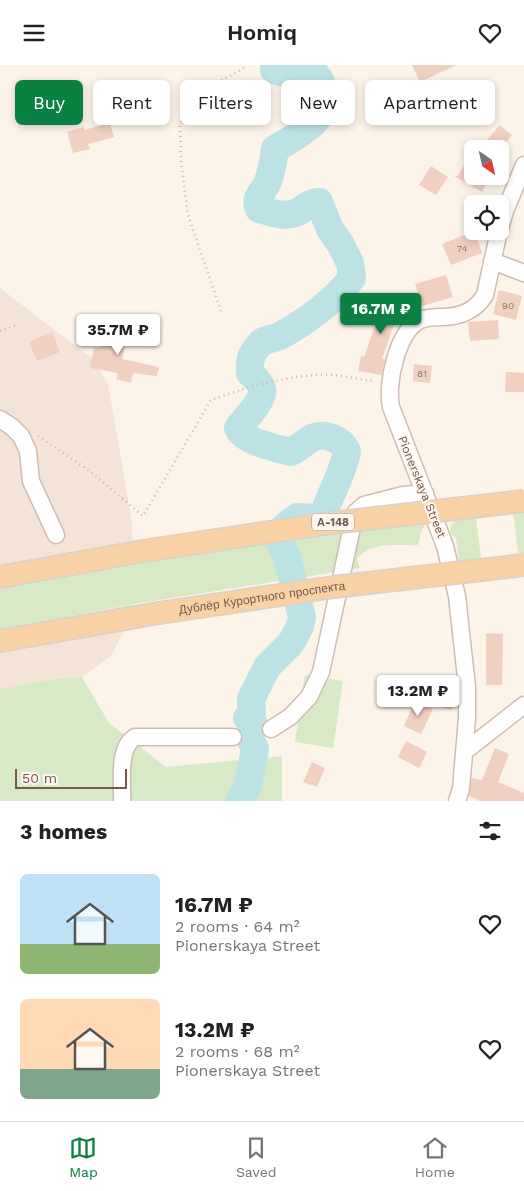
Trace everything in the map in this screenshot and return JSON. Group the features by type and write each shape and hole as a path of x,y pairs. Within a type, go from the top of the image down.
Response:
{"main road":[{"name":"А-148","path":"0,577 143,551 331,523 524,501"},
{"name":"Дублёр Курортного проспекта","path":"0,641 159,613 334,587 524,565"}],"street":[{"name":"Pionerskaya Street","path":"509,201 524,165"},
{"name":"Pionerskaya Street","path":"458,801 461,789 467,718 467,687 457,596 445,545 391,407 389,398 390,383 395,361 407,331 420,321 430,317 462,315 478,305 485,295 497,240"},
{"path":"492,261 524,273"},
{"path":"0,419 12,427 21,437 28,451 31,481 56,535"},
{"path":"271,729 290,717 309,697 321,672 355,513 364,505 403,495 425,493"},
{"path":"464,752 524,705"},
{"path":"122,801 123,754 129,741 135,737 234,737"}],"path":[{"path":"222,311 188,215 181,161 180,123 201,91 243,69 246,65"},
{"path":"0,331 17,325"},
{"path":"31,430 91,472 143,516 211,400 239,390 296,377 333,375 390,383"}],"shaded area":[{"path":"0,288 95,361 108,384 132,522 134,612 111,656 82,677 54,679 0,689"}],"green space":[{"path":"524,511 524,555 521,555 518,551 513,512"},
{"path":"476,518 481,558 459,561 456,538 451,534 450,528 454,521"},
{"path":"426,523 421,532 418,545 385,546 369,549 357,559 360,568 116,607 0,630 0,587 212,551"},
{"path":"305,675 343,681 333,748 295,742"},
{"path":"82,677 109,723 166,767 282,756 282,801 0,801 0,689 54,679"}],"building":[{"path":"412,65 457,65 424,80 419,80"},
{"path":"111,125 114,137 88,144 90,149 73,153 67,132 84,127 84,130"},
{"path":"500,125 512,135 508,140 487,140"},
{"path":"431,166 448,177 436,195 419,185"},
{"path":"464,166 464,182 454,176 458,176"},
{"path":"470,185 486,185 482,192"},
{"path":"464,235 464,240 477,240 482,253 451,265 442,244"},
{"path":"446,275 453,297 422,306 415,284"},
{"path":"499,290 522,296 516,320 493,314"},
{"path":"380,294 402,298 400,316 397,315 382,359 385,359 382,375 358,371 361,356 364,357 380,312 377,311"},
{"path":"498,320 499,339 470,341 468,322"},
{"path":"108,323 128,326 122,359 159,367 157,376 133,373 131,383 116,379 118,373 90,368 94,347 100,348 104,329 107,330"},
{"path":"52,332 60,352 37,361 29,342"},
{"path":"414,364 432,366 430,383 413,381"},
{"path":"506,372 524,373 524,392 505,392"},
{"path":"486,633 503,634 502,685 486,685"},
{"path":"435,684 457,692 451,710 428,702"},
{"path":"415,701 433,709 421,734 404,726"},
{"path":"406,741 427,752 419,768 398,757"},
{"path":"495,748 509,754 498,782 524,793 524,801 480,801 469,796 472,778 482,780"},
{"path":"312,762 325,768 317,787 303,782"}],"waterway":[{"path":"240,801 248,786 255,749 249,736 253,722 247,718 252,714 251,699 267,667 291,643 300,626 302,617 287,557 279,540 280,533 284,527 297,517 316,518 323,515 340,475 347,451 337,440 327,436 317,436 291,452 254,441 241,433 238,428 261,397 262,388 250,373 251,357 256,348 263,341 280,336 310,317 337,295 352,278 350,263 330,229 319,202 288,215 259,209 257,201 267,185 275,149 303,132 312,124 324,108 326,98 321,82 315,74 287,74 274,70 274,65"}]}
